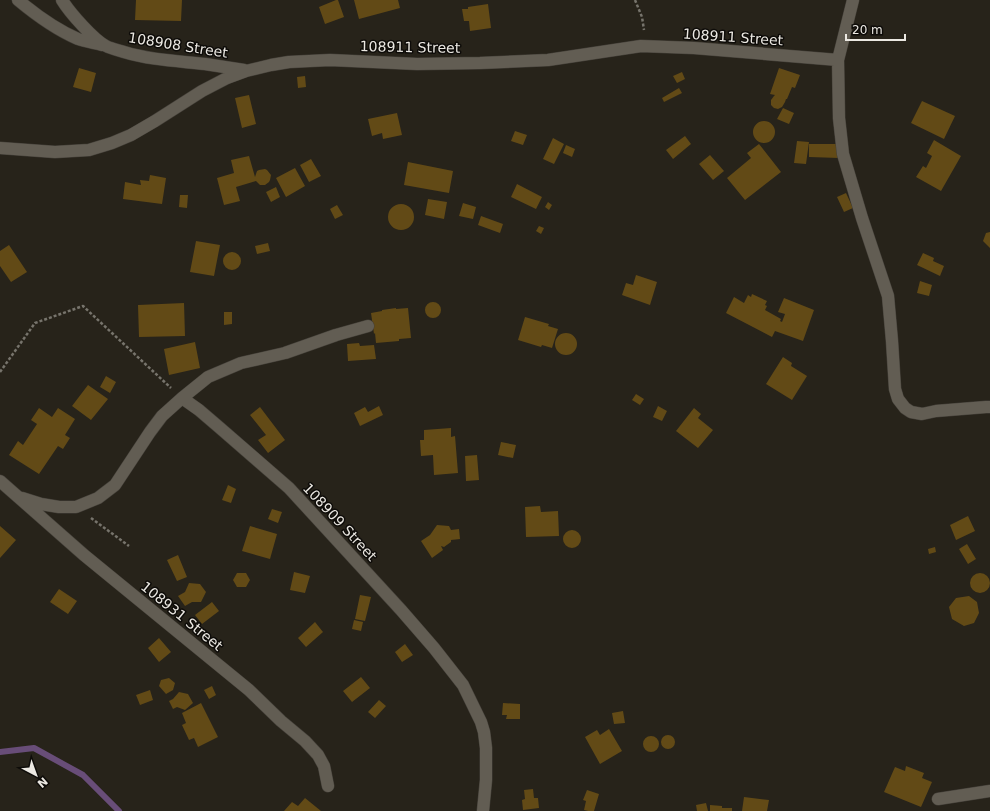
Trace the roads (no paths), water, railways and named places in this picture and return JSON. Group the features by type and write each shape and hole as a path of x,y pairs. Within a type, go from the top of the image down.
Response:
{"street":[{"name":"108908 Street","path":"18,0 28,9 66,33 79,39 138,56 207,64 246,71"},
{"name":"108908 Street","path":"62,0 82,25 106,46"},
{"path":"853,0 838,60 839,118 843,154 888,296 895,389 898,399 905,408 911,412 922,414 936,411 986,406 990,407"},
{"name":"108911 Street","path":"0,148 55,152 89,150 131,135 202,91 227,78 271,64 289,62 330,60 417,64 548,60 640,46 694,48 838,60"},
{"path":"15,496 41,504 59,507 76,507 98,498 115,485 162,416 208,378 241,363 286,353 336,335 368,326"},
{"name":"108909 Street","path":"182,398 199,410 289,488 401,610 434,648 463,685 481,722 484,732 486,772 483,811"},
{"name":"108931 Street","path":"0,481 15,496 84,555 249,690 281,721 306,741 318,755 324,766 328,786"},
{"path":"938,798 990,791"}],"waterway":[{"path":"0,752 34,748 83,775 119,811"}]}
